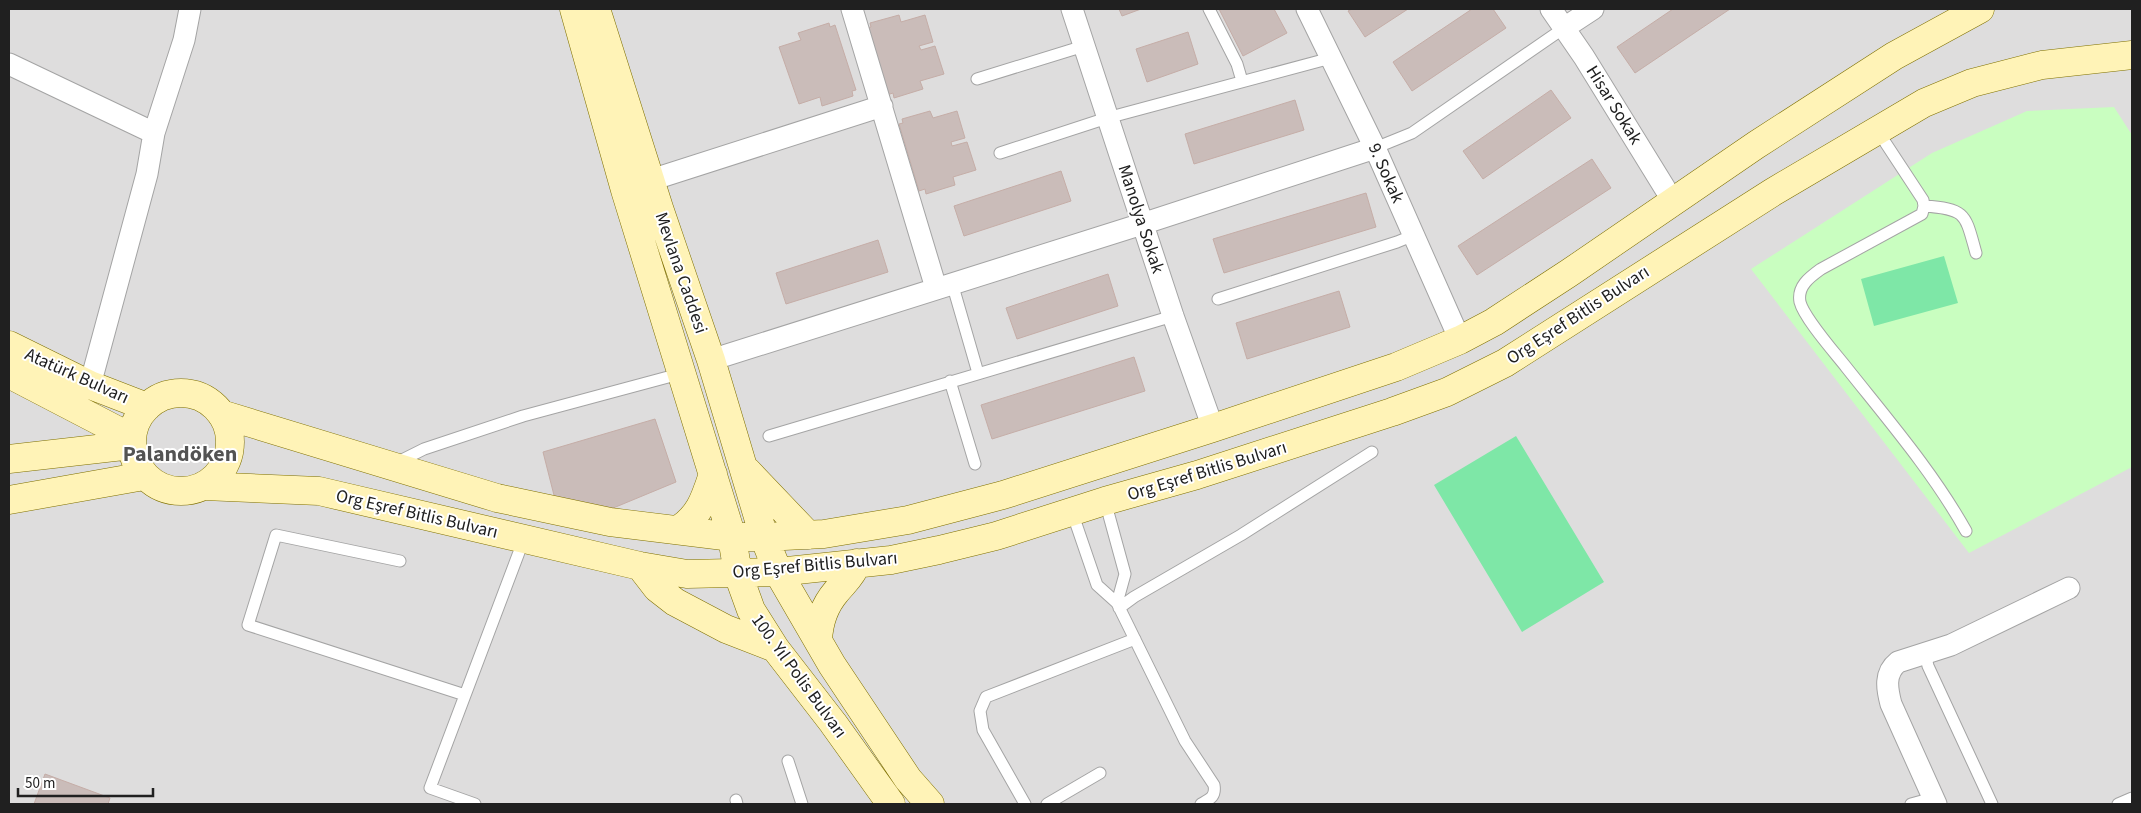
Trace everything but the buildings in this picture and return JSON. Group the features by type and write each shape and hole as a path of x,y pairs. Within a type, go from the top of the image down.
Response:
{"main road":[{"path":"221,414 497,498 610,522 732,537 764,537 808,534 908,520 1003,495 1213,428 1396,367 1460,340 1510,311 1756,145 1894,56 1980,9"},
{"name":"Mevlana Caddesi","path":"582,10 651,180 711,360 764,537 778,572 818,640 908,779 930,804"},
{"name":"Mevlana Caddesi","path":"582,10 625,190 683,373 732,537"},
{"name":"Org Eşref Bitlis Bulvarı","path":"204,486 320,491 640,566 687,574 778,572 891,560 939,550 996,536 1105,501 1261,456 1447,392 1506,363 1764,197 1924,103 1972,83 2042,65 2132,55"},
{"name":"Atatürk Bulvarı","path":"9,344 90,385 147,407"},
{"path":"9,374 132,441"},
{"path":"177,393 194,395 209,402 221,414 228,429 230,446 226,462 217,476 204,486 188,491 172,491 157,486 144,476 137,464 132,441 139,416 147,407 161,397 177,393"},
{"path":"9,459 132,441"},
{"path":"743,466 808,534"},
{"path":"678,530 692,520 702,506 713,474"},
{"path":"9,500 144,476"},
{"name":"100. Yıl Polis Bulvarı","path":"732,537 738,574 752,610 775,648 833,723 886,803"},
{"path":"818,640 825,609 836,592 851,575 856,564"},
{"path":"640,566 657,588 675,602 726,629 775,648"}],"street":[{"path":"90,385 147,174 154,133 184,40 190,9"},
{"path":"852,9 882,106 944,285"},
{"name":"Manolya Sokak","path":"1072,9 1142,224 1213,428"},
{"name":"Hisar Sokak","path":"1551,9 1674,202"},
{"path":"1564,28 1593,9"},
{"name":"9. Sokak","path":"1309,10 1375,148 1460,340"},
{"path":"9,64 154,133"},
{"path":"651,180 882,106"},
{"path":"711,360 1142,224 1375,148"},
{"path":"1935,801 1891,704 1887,689 1888,679 1894,665 1950,645 2069,588"}],"lane":[{"path":"1209,9 1237,64 1242,81"},
{"path":"1375,148 1412,133 1564,28"},
{"path":"977,79 1084,46"},
{"path":"1000,153 1107,118 1331,58"},
{"path":"1877,130 1923,200 1922,214 1821,269 1804,284 1800,297 1803,310 1952,505 1966,531"},
{"path":"1924,206 1952,209 1962,216 1970,229 1976,253"},
{"path":"1218,299 1414,235"},
{"path":"944,285 978,373"},
{"path":"769,436 1173,316"},
{"path":"391,466 424,449 523,416 683,373"},
{"path":"950,381 976,464"},
{"path":"1118,605 1241,535 1372,452"},
{"path":"1105,501 1125,574 1118,605"},
{"path":"1072,512 1097,585 1118,605 1184,741 1214,785 1215,792 1213,797 1200,804"},
{"path":"400,561 276,535 248,625 465,695"},
{"path":"475,804 430,788 524,538"},
{"path":"1025,804 983,730 980,711 986,697 1135,639"},
{"path":"1925,653 1928,666 1992,804"},
{"path":"788,761 802,804"},
{"path":"1047,804 1100,772"},
{"path":"2118,804 2132,798"},
{"path":"1911,804 1935,801"}],"shaded area":[{"path":"9,9 2132,9 2132,804 9,804"}],"green space":[{"path":"2114,107 2132,135 2132,467 1969,553 1751,269 1932,153 2027,111"},
{"path":"1944,256 1958,303 1874,326 1861,279"},
{"path":"1516,436 1604,582 1522,632 1434,485"}],"district":[{"name":"Palandöken","path":"180,454"}]}
